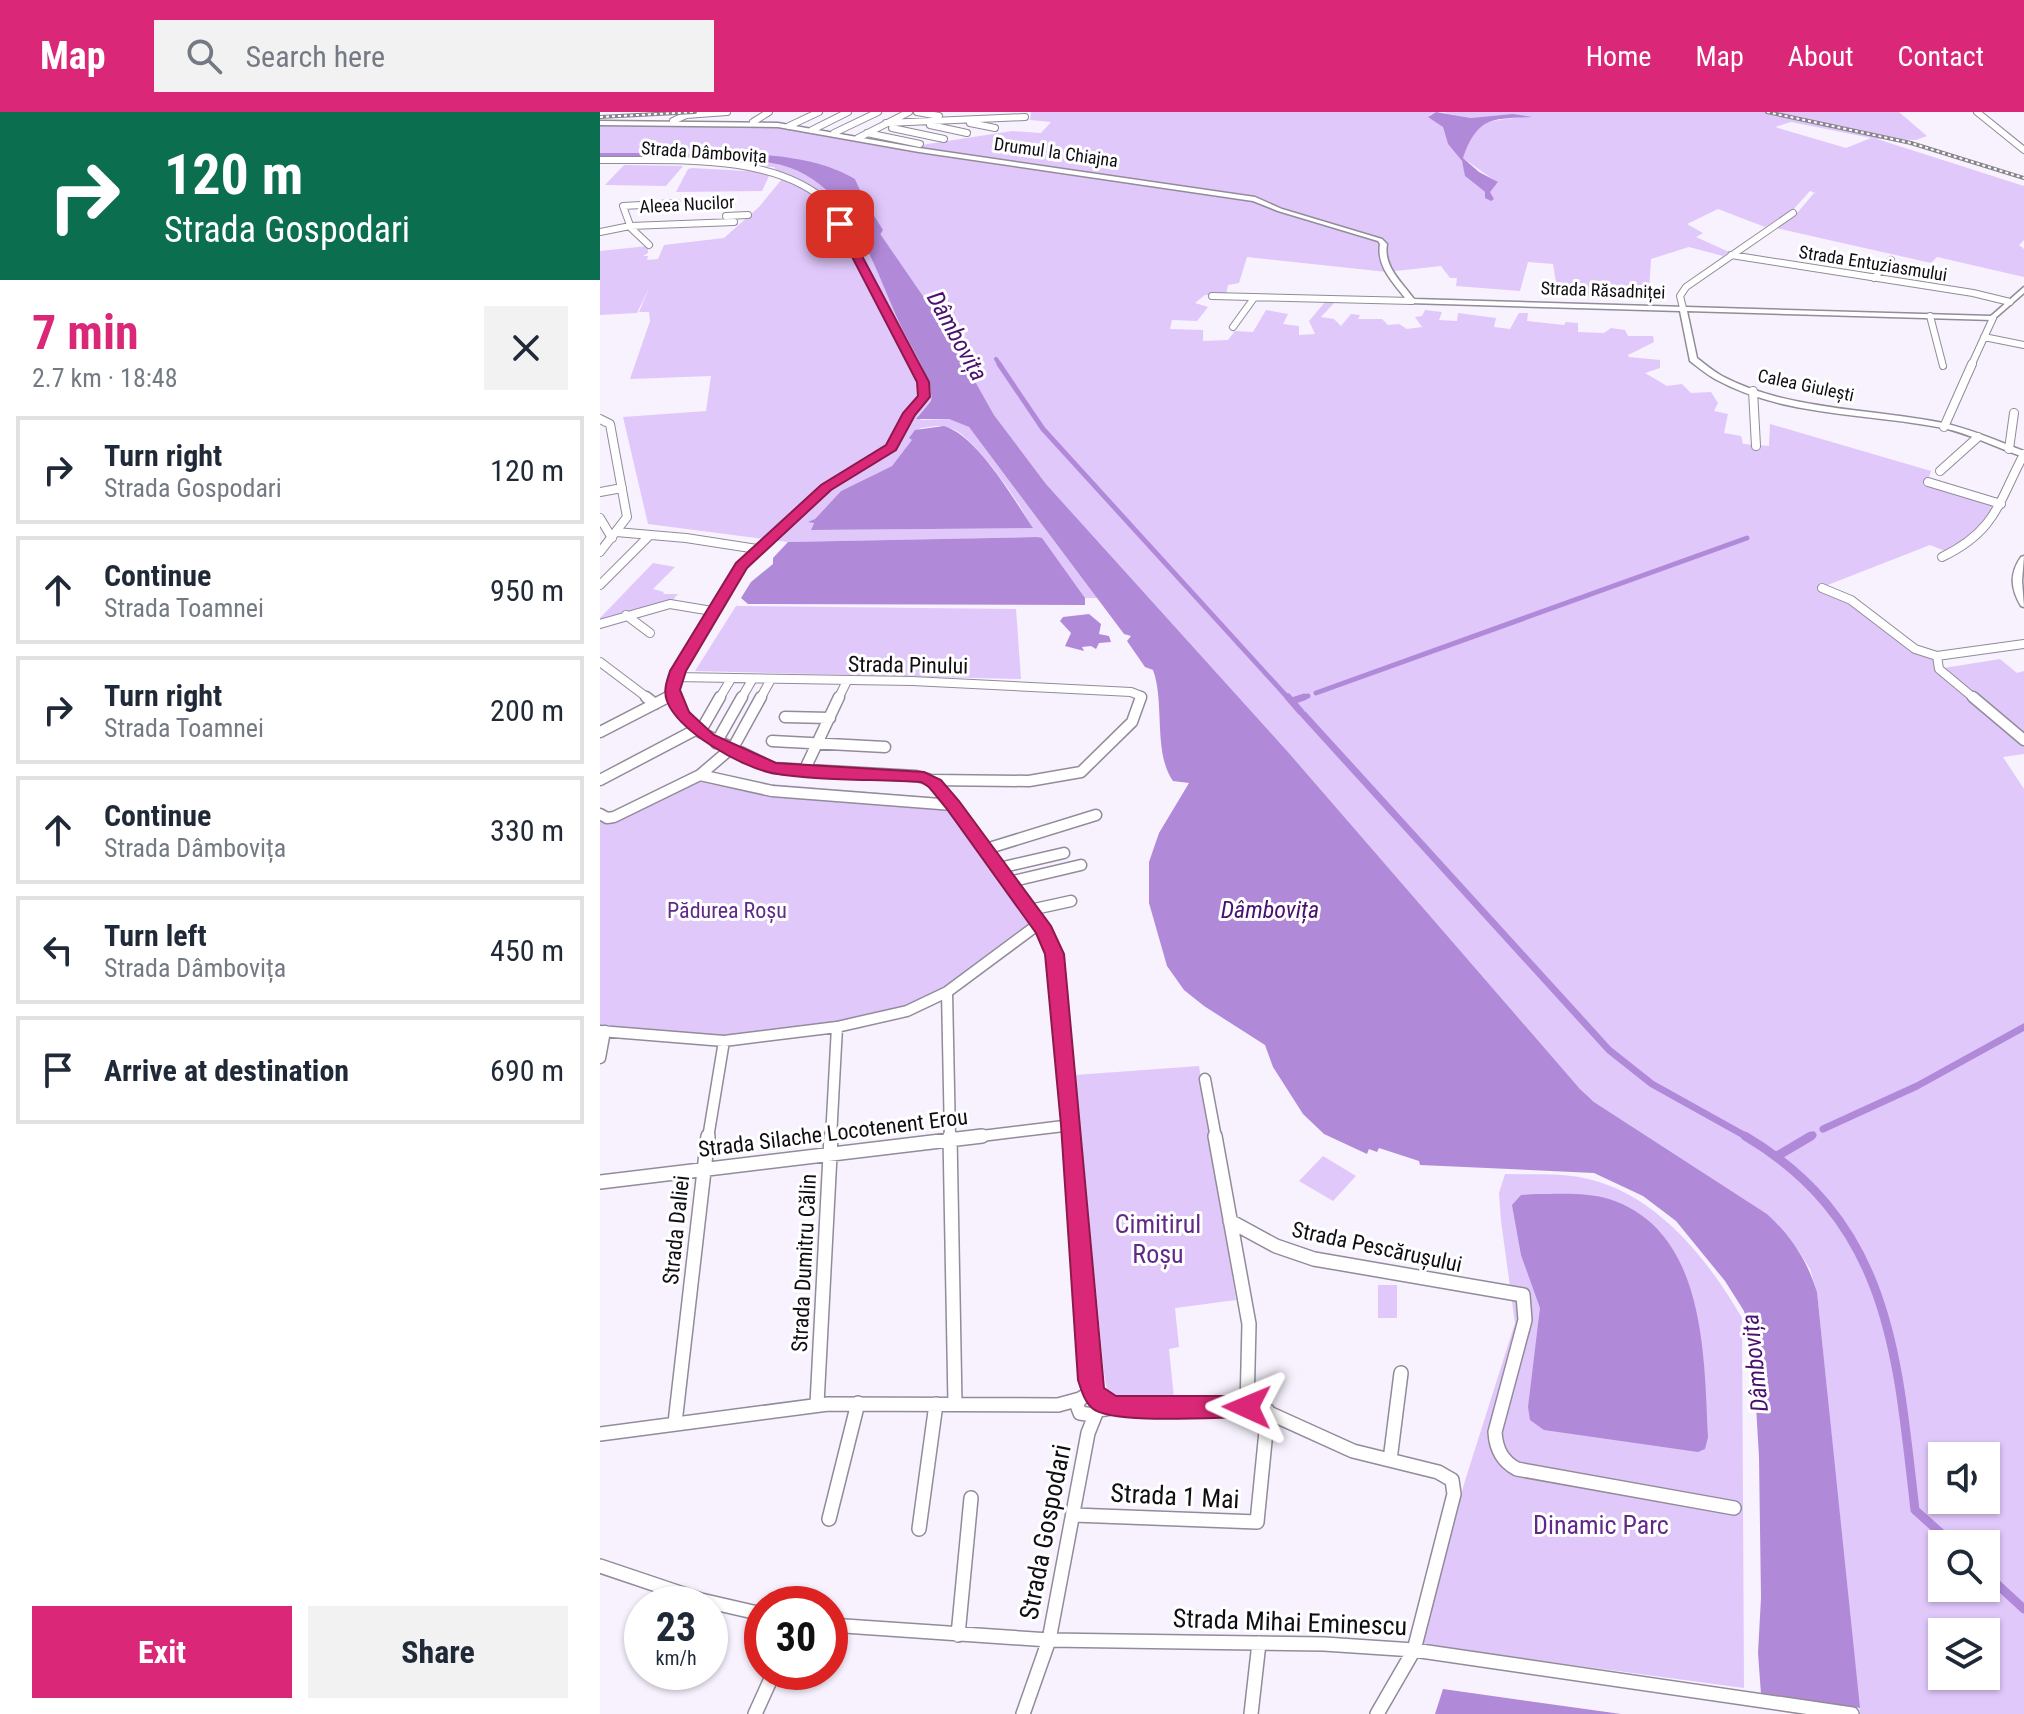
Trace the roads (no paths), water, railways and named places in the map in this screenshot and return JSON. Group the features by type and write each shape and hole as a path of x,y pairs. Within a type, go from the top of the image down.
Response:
{"main road":[{"name":"Drumul la Chiajna","path":"600,123 753,122 789,126 941,153 1259,200 1272,207 1380,240 1384,244 1381,256 1384,265 1412,301"},
{"path":"1993,318 2024,289"},
{"name":"Strada Răsadniței","path":"1412,301 1993,318"},
{"name":"Calea Giulești","path":"1683,308 1693,359 1753,391 1799,404 1944,427 2024,454"},
{"path":"2024,559 2018,566 2017,582 2024,604"}],"street":[{"path":"673,121 686,115 727,112"},
{"path":"753,122 769,112"},
{"path":"789,126 819,112"},
{"path":"812,130 848,112"},
{"path":"834,133 878,112"},
{"path":"858,138 909,112"},
{"path":"917,112 972,119 1025,117"},
{"path":"884,124 984,112"},
{"path":"1977,112 2024,150"},
{"path":"952,115 995,128"},
{"path":"897,118 967,133"},
{"path":"884,124 944,139"},
{"path":"867,133 920,144"},
{"name":"Strada Dâmbovița","path":"600,160 765,169 817,190 829,204 923,382 924,397 910,413 891,447 833,482 757,549 737,571 675,677"},
{"name":"Aleea Nucilor","path":"649,245 631,226 623,206 677,203"},
{"path":"1683,308 1680,296 1683,290 1793,213"},
{"name":"Aleea Nucilor","path":"600,232 631,226 748,215"},
{"name":"Aleea Nucilor","path":"631,226 734,222"},
{"name":"Aleea Nucilor","path":"631,226 710,228"},
{"name":"Strada Entuziasmului","path":"1731,255 1973,293 2010,302"},
{"path":"1874,278 1891,260"},
{"name":"Strada Răsadniței","path":"1212,296 1412,301"},
{"path":"1233,327 1254,298"},
{"path":"1930,316 1943,366"},
{"path":"1944,427 1993,318"},
{"path":"1984,337 2024,345"},
{"path":"1753,391 1756,446"},
{"path":"2009,449 2014,413"},
{"path":"600,419 610,424 627,517 600,552"},
{"path":"1940,471 1978,437"},
{"path":"600,441 613,438"},
{"path":"1942,557 1983,535 2024,454"},
{"path":"1928,482 2001,504"},
{"path":"600,492 622,488"},
{"path":"600,518 614,535 649,536 757,549"},
{"path":"600,585 649,536"},
{"path":"1822,588 1851,600 1915,649 1937,656 2024,644"},
{"path":"600,624 675,603 712,611"},
{"path":"626,615 650,633"},
{"path":"1937,656 1939,669 2024,740"},
{"path":"600,662 655,704"},
{"path":"675,677 673,695 678,708 698,731 731,750 781,770 916,776 931,780 986,849 1053,945 1072,1125 1090,1405"},
{"name":"Strada Pinului","path":"675,677 947,682 1140,694 1141,701 1132,722 1081,772 1040,780 931,780"},
{"path":"600,780 698,731 731,679"},
{"path":"716,743 752,680"},
{"path":"600,814 607,818 614,817 700,775 731,750 770,681"},
{"path":"804,771 847,681"},
{"path":"603,727 673,695"},
{"path":"785,717 830,718"},
{"path":"772,741 885,747"},
{"path":"700,775 772,791 953,805"},
{"path":"986,849 1096,815"},
{"path":"999,868 1064,853"},
{"path":"1009,882 1081,865"},
{"path":"1030,910 1071,901"},
{"path":"600,1058 602,1031 724,1041 837,1027 916,1009 947,992 1040,923"},
{"path":"947,992 955,1404"},
{"name":"Strada Dumitru Călin","path":"817,1404 837,1027"},
{"name":"Strada Daliei","path":"675,1423 703,1168 724,1041"},
{"path":"1205,1079 1249,1324 1247,1407"},
{"name":"Strada Silache Locotenent Erou","path":"600,1182 1072,1125"},
{"name":"Strada Pescărușului","path":"1230,1221 1276,1246 1314,1259 1523,1295 1525,1320 1495,1432 1495,1444 1507,1464 1517,1469 1734,1508"},
{"path":"1390,1460 1401,1373"},
{"path":"829,1519 858,1403"},
{"path":"600,1434 817,1404 1247,1407 1268,1411 1340,1446 1446,1475 1455,1487 1414,1650 1377,1714"},
{"path":"919,1529 936,1404"},
{"name":"Strada Gospodari","path":"1023,1714 1049,1640 1074,1515 1090,1405"},
{"name":"Strada 1 Mai","path":"1074,1515 1257,1522 1268,1411"},
{"path":"958,1635 971,1498"},
{"path":"600,1566 701,1600 744,1610"},
{"name":"Strada Mihai Eminescu","path":"848,1626 1049,1640 1259,1643 1414,1650 1852,1714"},
{"path":"1251,1714 1259,1643"},
{"path":"755,1714 766,1690"}],"water":[{"path":"1436,112 1471,118 1513,114 1532,117 1488,122 1474,134 1469,144 1463,158 1479,172 1498,182 1490,192 1494,199 1491,201 1465,176 1462,161 1448,144 1443,127 1428,117"},
{"name":"Dâmbovița","path":"666,156 789,158 835,169 855,179 881,235 945,328 994,415 1046,484 1288,752 1580,1089 1594,1102 1767,1214 1791,1240 1817,1292 1860,1708 1761,1694 1758,1653 1761,1598 1759,1457 1752,1338 1744,1311 1725,1281 1676,1221 1643,1196 1594,1173 1420,1165 1419,1161 1379,1148 1377,1152 1369,1149 1367,1154 1324,1134 1303,1114 1273,1067 1265,1045 1184,990 1167,966 1149,903 1149,862 1159,833 1189,783 1173,781 1167,770 1153,670 1145,667 1127,641 1131,636 1124,634 969,427 949,419 916,419 931,401 929,383 866,248 838,202 820,184 797,171 771,163"},
{"path":"944,426 957,432 982,455 1033,528 811,530 814,523 808,522 815,519 841,491 892,466 912,440 909,438 915,430"},
{"path":"1042,538 1085,598 1085,605 748,604 741,598 751,582 773,564 773,558 788,542"},
{"path":"1089,614 1101,624 1099,634 1109,636 1111,642 1099,643 1096,649 1082,647 1084,651 1065,646 1071,633 1060,621 1063,617"},
{"path":"1582,1194 1609,1199 1641,1215 1665,1238 1682,1266 1700,1334 1708,1437 1705,1449 1698,1452 1544,1430 1530,1420 1528,1407 1540,1308 1521,1255 1512,1205 1521,1195"},
{"path":"1443,1689 1621,1714 1435,1714"}],"waterway":[{"name":"Dâmbovița","path":"600,155 681,155"},
{"name":"Dâmbovița","path":"864,204 880,230 873,241"},
{"path":"996,359 1001,366"},
{"path":"999,364 1043,429 1289,699"},
{"path":"1316,693 1747,538"},
{"path":"1302,698 1308,696"},
{"path":"1288,697 1301,712"},
{"path":"1292,701 1302,698"},
{"path":"1297,699 1302,698"},
{"path":"1304,715 1609,1050 1652,1084 1749,1138"},
{"path":"1823,1129 1917,1086 2024,1027"},
{"path":"1808,1138 1813,1135"},
{"path":"1745,1136 1794,1171 1831,1210 1859,1252 1878,1298 1892,1347 1902,1399 1915,1510 1937,1530"},
{"path":"1777,1156 1811,1136"},
{"path":"2000,1587 2024,1609"}],"railway":[{"path":"600,117 695,112"},
{"path":"1767,112 1911,143 2024,178"}],"park label":[{"name":"Pădurea Roșu","path":"727,910"},
{"name":"Cimitirul Roșu","path":"1158,1239"},
{"name":"Dinamic Parc","path":"1601,1525"}]}
